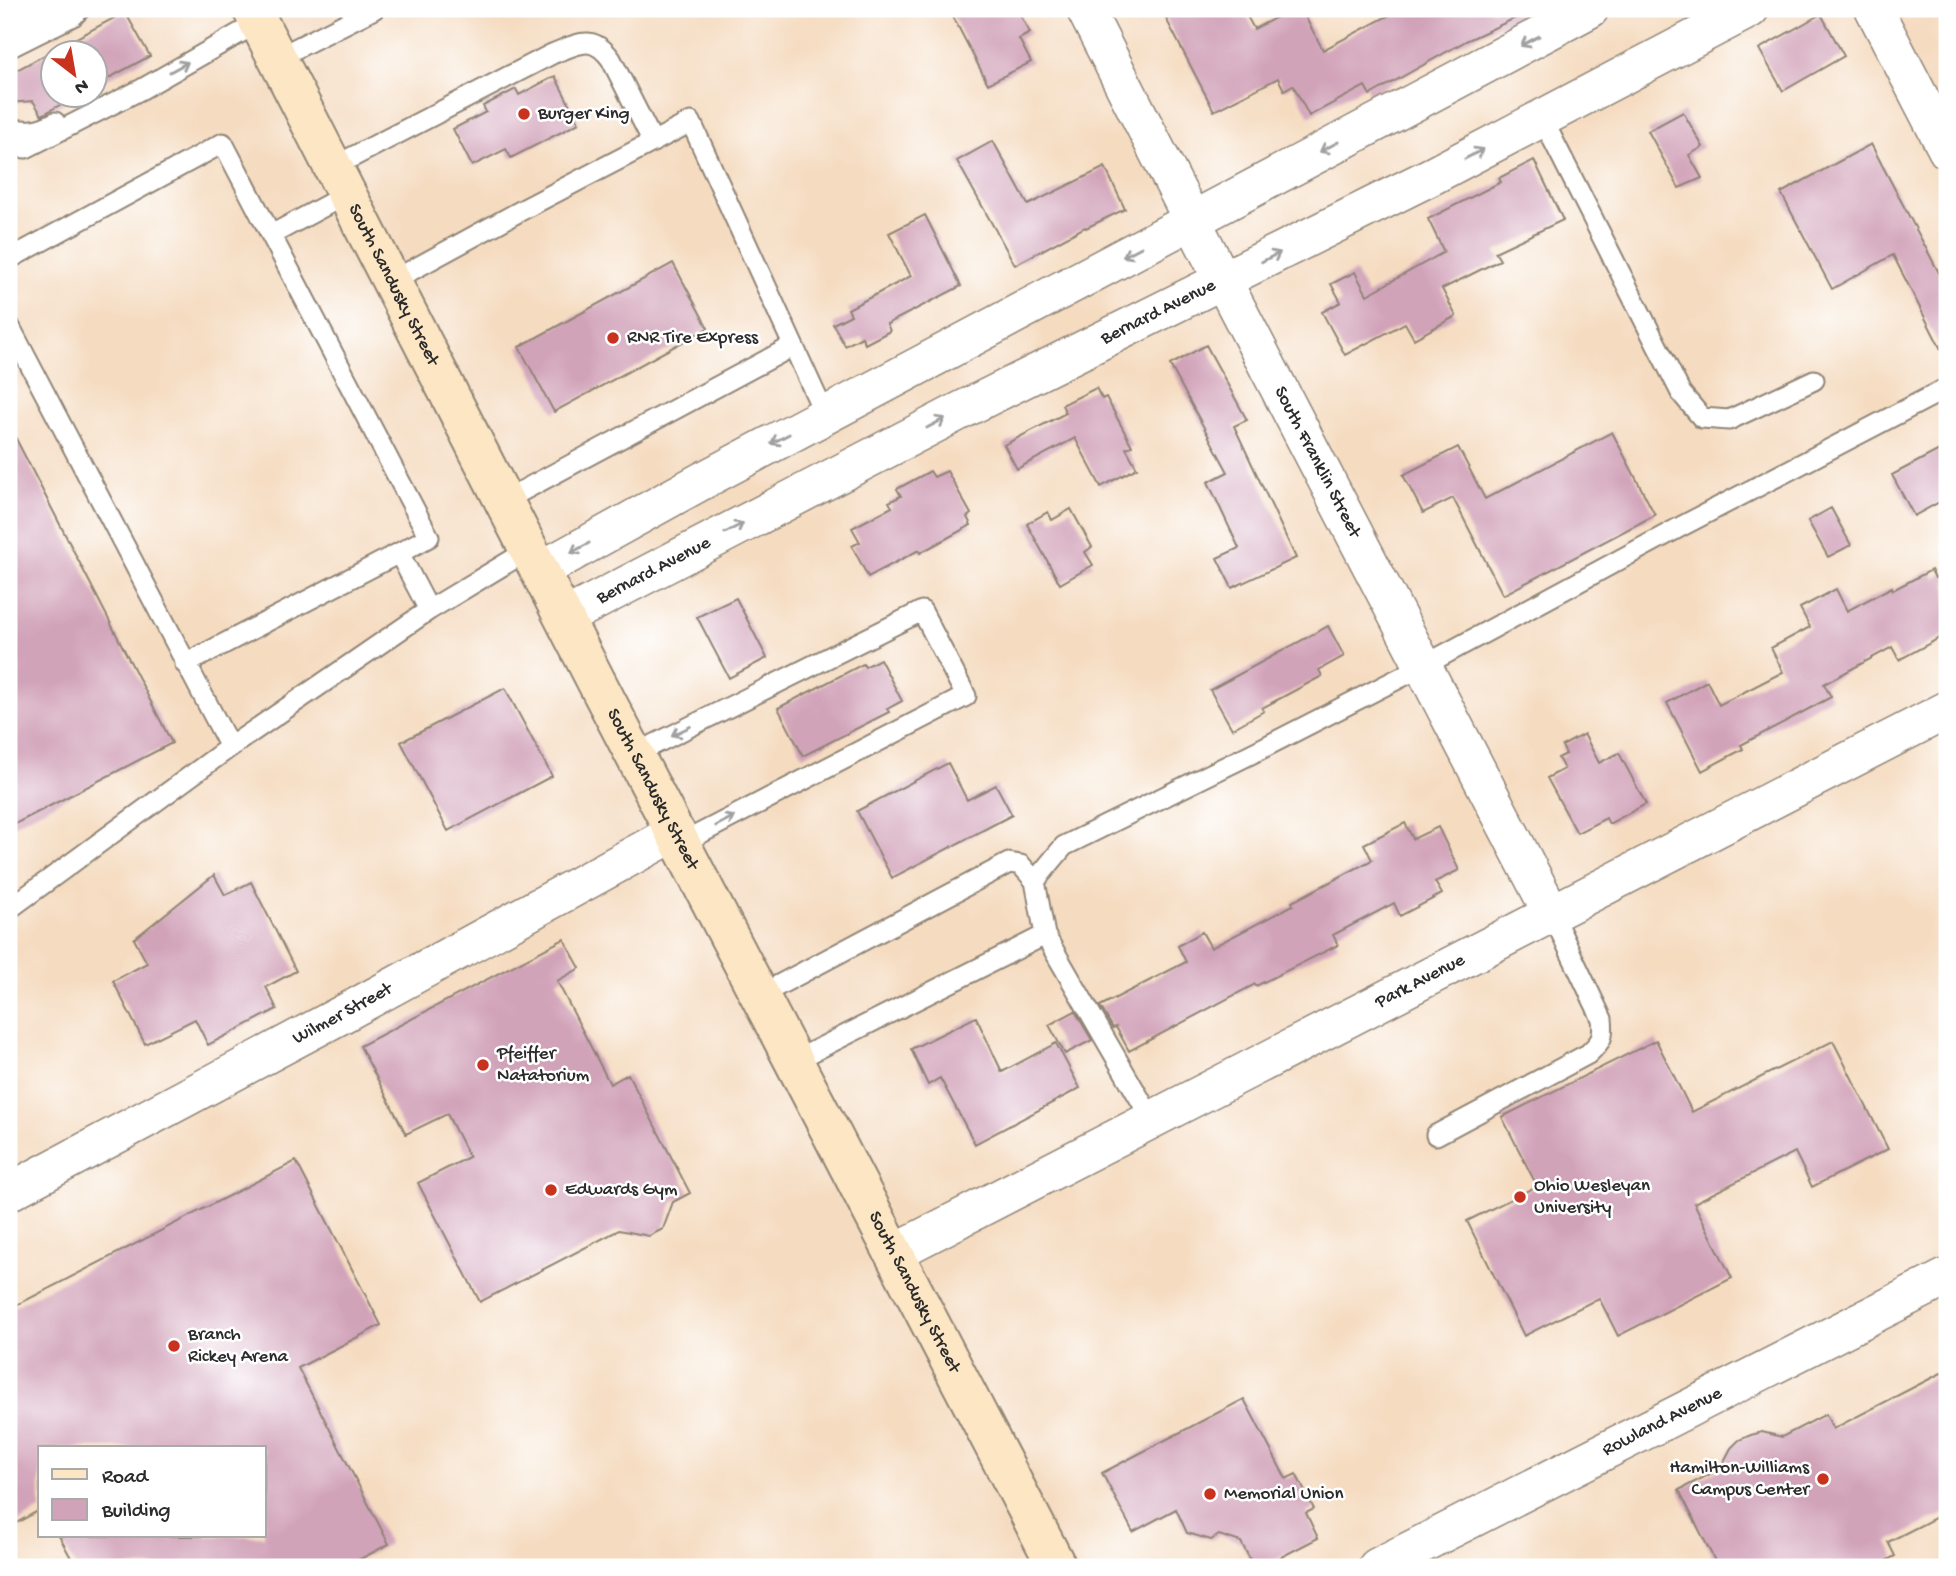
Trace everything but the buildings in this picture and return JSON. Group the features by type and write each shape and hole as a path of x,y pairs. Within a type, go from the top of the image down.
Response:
{"street":[{"name":"South Franklin Street","path":"1085,9 1552,914"},
{"path":"535,559 700,482 1590,9"},
{"name":"Bernard Avenue","path":"565,617 960,411 1434,175 1750,9"},
{"path":"1874,9 1947,150"},
{"name":"South Sandusky Street","path":"255,16 1057,1567"},
{"name":"Park Avenue","path":"893,1253 1947,710"},
{"name":"Wilmer Street","path":"9,1192 679,838"},
{"name":"Rowland Avenue","path":"1377,1567 1947,1277"}],"lane":[{"path":"9,27 54,9"},
{"path":"9,48 73,16 80,9"},
{"path":"277,58 374,9"},
{"path":"9,146 26,148 152,82 255,16"},
{"path":"271,235 340,181 552,54 584,41 603,48 611,59 653,142"},
{"path":"9,128 26,131 48,126 123,84 152,82"},
{"path":"1542,118 1681,393 1702,418 1729,419 1814,380"},
{"path":"392,281 691,122 825,415"},
{"path":"9,259 223,143 429,537 185,664"},
{"path":"9,325 230,747"},
{"path":"505,500 793,346"},
{"path":"1035,881 1064,846 1423,666 1682,526 1947,388"},
{"path":"399,554 429,610"},
{"path":"9,909 230,747 429,610 535,559"},
{"path":"635,754 922,611 966,696 768,798 679,838"},
{"path":"760,995 1009,863 1021,865 1035,881 1045,935 1152,1120"},
{"path":"1436,1135 1588,1054 1600,1043 1602,1019 1552,914"},
{"path":"794,1061 1045,935"}],"place":[{"name":"Burger King","path":"524,114"},
{"name":"RNR Tire Express","path":"613,338"},
{"name":"Pfeiffer Natatorium","path":"483,1065"},
{"name":"Edwards Gym","path":"551,1190"},
{"name":"Ohio Wesleyan University","path":"1520,1197"},
{"name":"Branch Rickey Arena","path":"174,1346"},
{"name":"Hamilton-Williams Campus Center","path":"1823,1479"},
{"name":"Memorial Union","path":"1210,1494"}]}
